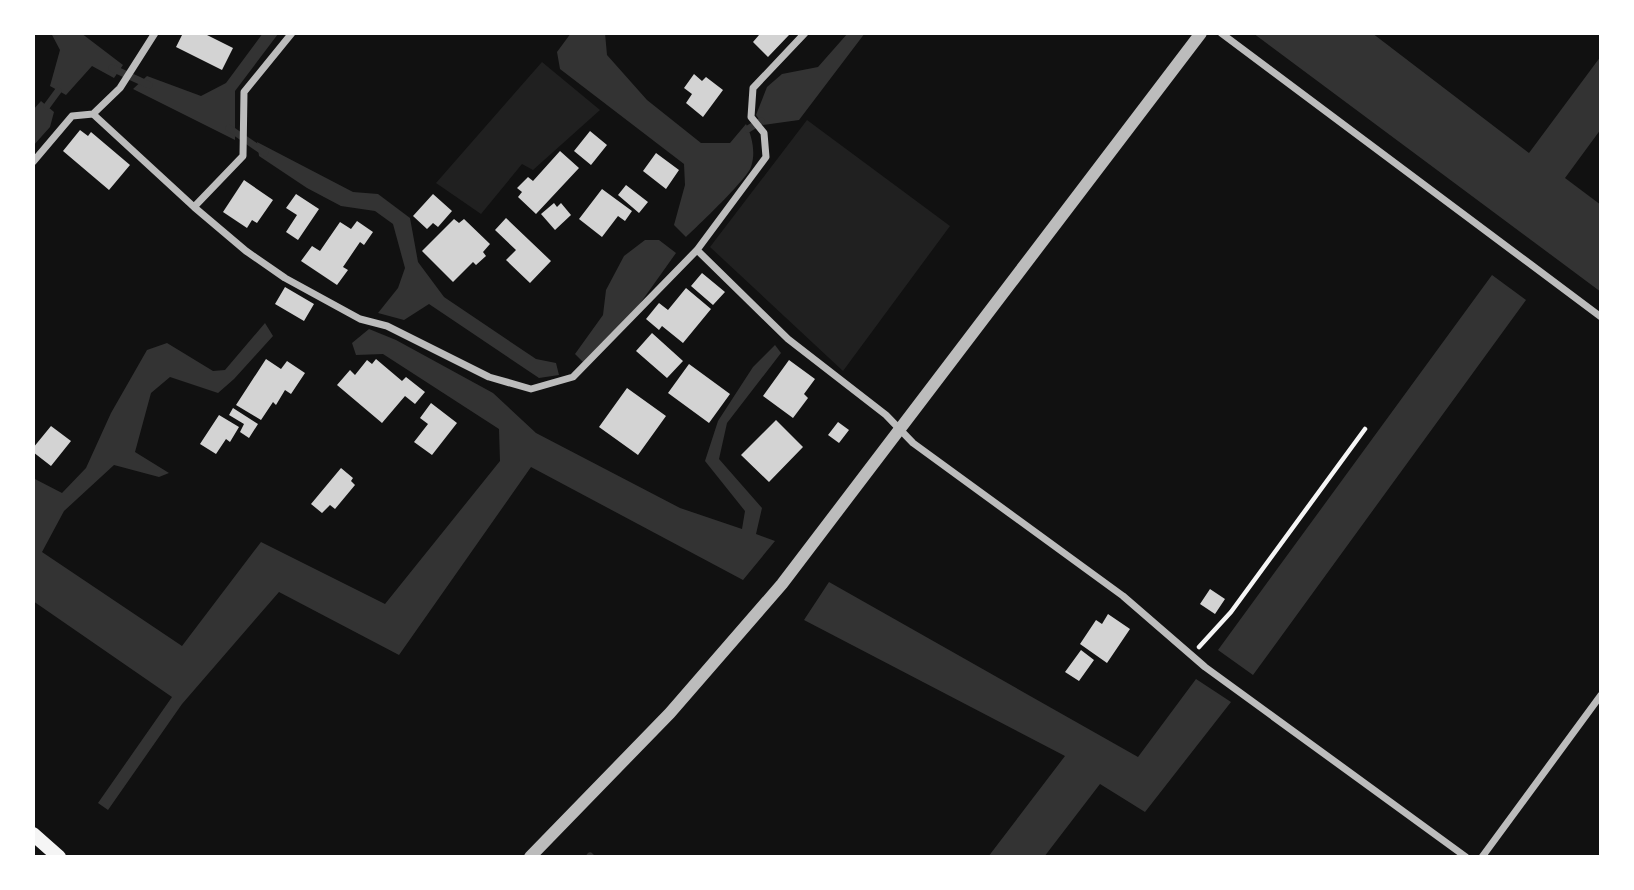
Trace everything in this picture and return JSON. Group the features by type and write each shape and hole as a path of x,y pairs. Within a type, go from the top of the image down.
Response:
{"main road":[{"path":"33,834 58,857"}],"street":[{"path":"33,162 72,116 93,114 120,88 134,70 155,33"},
{"path":"194,207 243,156 244,92 292,33"},
{"path":"93,114 194,207 246,251 285,278 360,319 387,326 489,377 531,389 573,377 697,250 766,157 764,133 751,117 753,88 806,33"},
{"path":"530,857 670,713 774,594 1200,33"},
{"path":"1221,33 1601,317"},
{"path":"697,250 788,339 886,415 913,443 1123,596 1191,655 1466,857"},
{"path":"1482,857 1601,695"}],"path":[{"path":"1191,655 1231,612 1365,429"}],"shaded area":[{"path":"51,33 81,33 123,65 114,78 92,66 66,95 50,86 60,50"},
{"path":"263,33 278,34 235,91 235,140 133,89 147,76 201,96 226,83"},
{"path":"571,33 605,33 607,55 647,100 701,143 730,143 746,124 753,145 748,173 686,237 674,225 685,185 684,164 560,69 557,52"},
{"path":"848,33 865,33 799,120 763,125 756,115 767,87 782,74 818,67"},
{"path":"1253,33 1372,33 1529,153 1601,56 1601,129 1565,178 1601,205 1601,292"},
{"path":"542,62 600,110 533,170 522,164 481,214 436,183"},
{"path":"41,101 54,112 50,127 33,146 33,110"},
{"path":"807,120 950,226 843,371 710,247"},
{"path":"257,142 353,192 378,194 410,218 418,262 444,297 536,359 556,363 559,375 539,378 429,304 404,320 378,313 398,288 405,268 393,224 375,211 341,206 307,188 259,156"},
{"path":"645,240 659,240 676,253 639,305 583,362 575,354 603,315 606,290 624,256"},
{"path":"1492,275 1526,300 1253,675 1218,650"},
{"path":"265,323 273,336 218,393 170,377 151,393 135,452 169,473 159,477 114,465 64,511 42,552 182,646 261,542 385,604 500,461 499,429 383,354 356,355 352,343 369,329 396,340 493,393 536,433 680,508 742,529 745,511 705,461 718,421 753,367 775,345 781,353 727,423 719,459 762,508 756,534 775,541 743,580 531,467 399,655 279,592 182,704 108,810 98,803 172,697 33,601 33,478 62,493 86,468 111,413 147,350 167,343 213,371 225,370"},
{"path":"829,582 1138,757 1196,679 1231,702 1145,812 1100,784 1044,857 988,857 1065,756 804,620"}],"building":[{"path":"183,33 203,33 233,48 222,70 176,47"},
{"path":"757,33 789,35 768,57 753,42 759,35"},
{"path":"694,74 702,81 706,77 723,90 703,117 686,103 692,94 684,88"},
{"path":"80,130 88,136 91,132 130,165 109,190 63,151"},
{"path":"590,131 607,145 591,165 574,151"},
{"path":"560,151 579,168 536,214 518,197 522,192 517,188 528,177 533,181"},
{"path":"656,153 679,170 666,189 643,171"},
{"path":"244,180 273,200 257,223 252,220 247,228 223,212"},
{"path":"626,185 648,202 639,213 618,195"},
{"path":"602,189 632,211 625,221 618,216 602,237 579,219"},
{"path":"296,194 319,209 298,240 286,232 297,215 286,208"},
{"path":"433,194 452,211 438,227 433,223 427,229 413,216"},
{"path":"554,203 557,207 561,203 571,215 555,230 541,214"},
{"path":"506,218 551,261 530,283 506,260 516,250 495,230"},
{"path":"454,219 459,223 464,219 490,244 483,252 486,256 476,265 473,262 453,282 422,251"},
{"path":"357,221 373,232 364,245 360,242 343,267 348,270 337,285 301,261 312,246 320,251 340,222 351,229"},
{"path":"702,273 725,292 713,305 691,286"},
{"path":"285,287 314,304 304,321 275,304"},
{"path":"686,288 711,309 683,343 662,326 659,330 646,319 659,303 668,310"},
{"path":"652,333 683,361 667,378 636,351"},
{"path":"266,359 281,369 287,361 305,373 291,394 285,390 276,405 273,402 261,420 236,405"},
{"path":"376,359 402,381 406,377 425,392 415,404 405,396 382,423 337,385 350,370 355,375 367,360 372,364"},
{"path":"789,360 815,379 804,394 808,398 793,418 763,396"},
{"path":"689,364 730,394 709,423 668,393"},
{"path":"627,388 666,416 638,455 599,427"},
{"path":"431,403 457,423 432,455 414,442 428,424 420,418"},
{"path":"233,408 258,424 249,438 240,432 244,424 229,415"},
{"path":"219,415 239,427 230,442 226,439 216,454 200,444"},
{"path":"776,420 803,447 769,482 741,455"},
{"path":"838,422 849,430 839,443 828,435"},
{"path":"51,426 71,441 51,466 33,452 33,448"},
{"path":"341,468 353,478 351,481 355,485 335,509 330,505 322,513 311,504"},
{"path":"1210,589 1225,599 1215,614 1200,604"},
{"path":"1108,614 1130,629 1107,663 1080,644 1096,620 1102,624"},
{"path":"1081,650 1094,660 1079,681 1065,672"}],"waterway":[{"path":"112,68 149,85"},
{"path":"47,106 58,91"},
{"path":"748,129 761,121"},
{"path":"229,128 265,153"}]}
